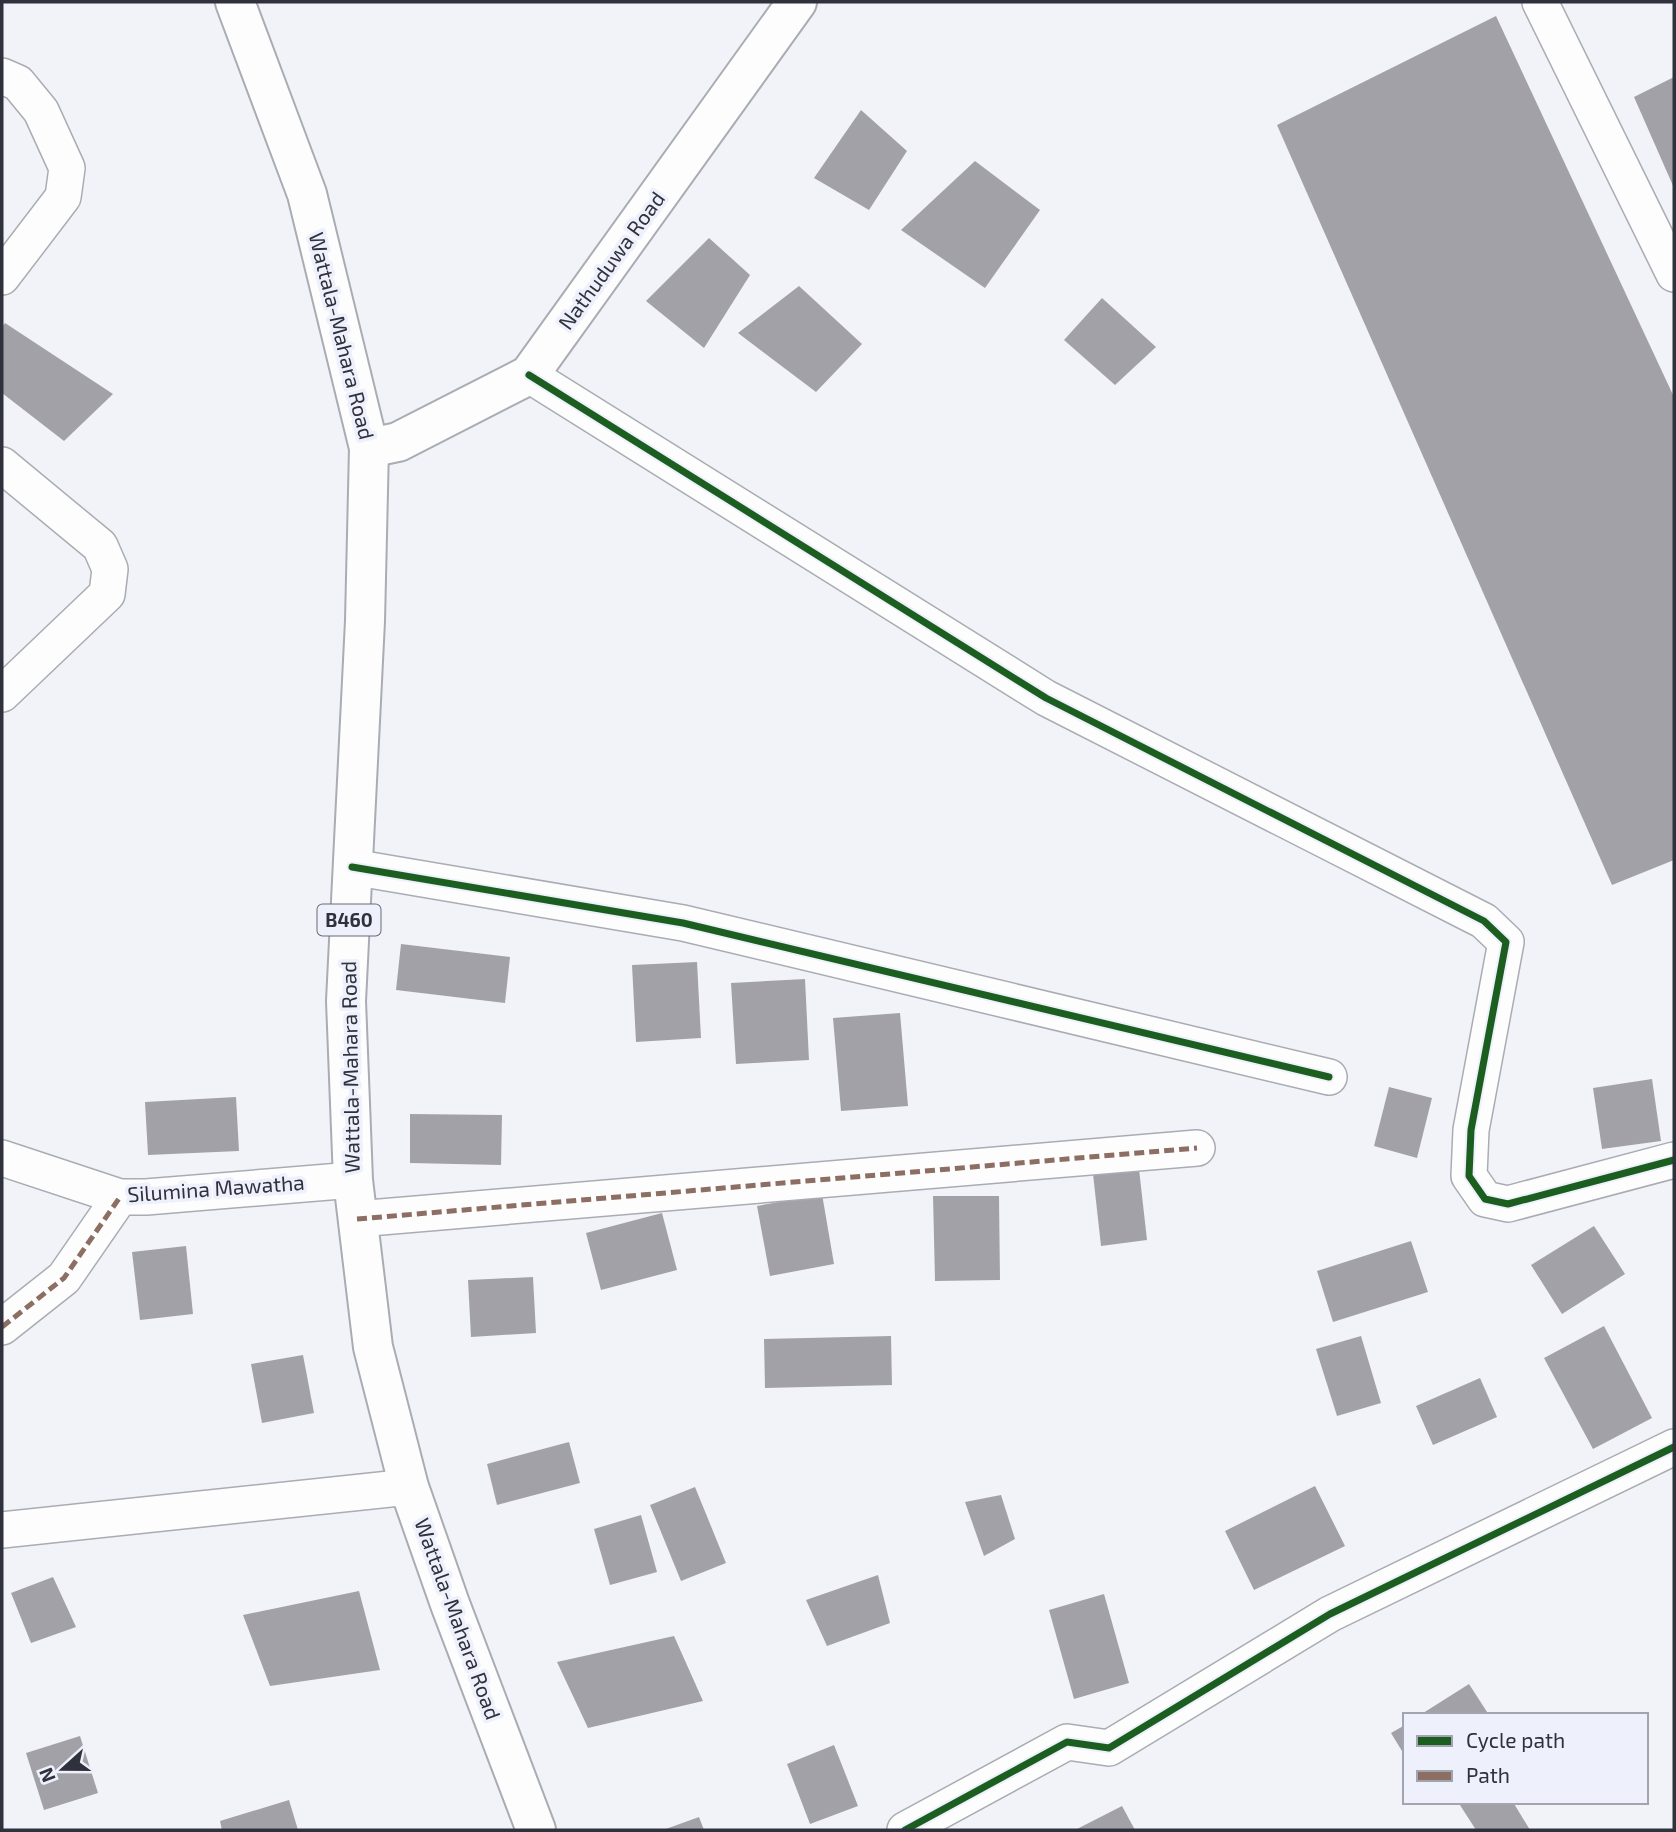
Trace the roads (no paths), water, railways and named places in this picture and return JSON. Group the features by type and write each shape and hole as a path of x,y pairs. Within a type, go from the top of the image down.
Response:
{"main road":[{"name":"Wattala-Mahara Road","path":"235,2 307,194 369,447 362,687 346,1001 353,1180 373,1347 409,1487 450,1604 536,1830"},
{"name":"Nathuduwa Road","path":"369,447 398,442 530,375 797,2"}],"street":[{"path":"1540,2 1674,274"},
{"path":"2,76 18,83 41,111 67,168 63,197 2,277"},
{"path":"530,375 1046,698 1484,921 1506,942 1471,1130 1469,1177 1485,1199 1508,1204 1674,1160"},
{"path":"2,465 100,546 110,569 107,594 2,694"},
{"path":"352,867 683,923 1329,1077"},
{"path":"357,1219 1197,1148"},
{"name":"Silumina Mawatha","path":"2,1158 120,1197 353,1180"},
{"path":"2,1327 64,1278 120,1197"},
{"path":"905,1830 1067,1742 1109,1748 1330,1614 1674,1448"},
{"path":"2,1530 409,1487"}]}
